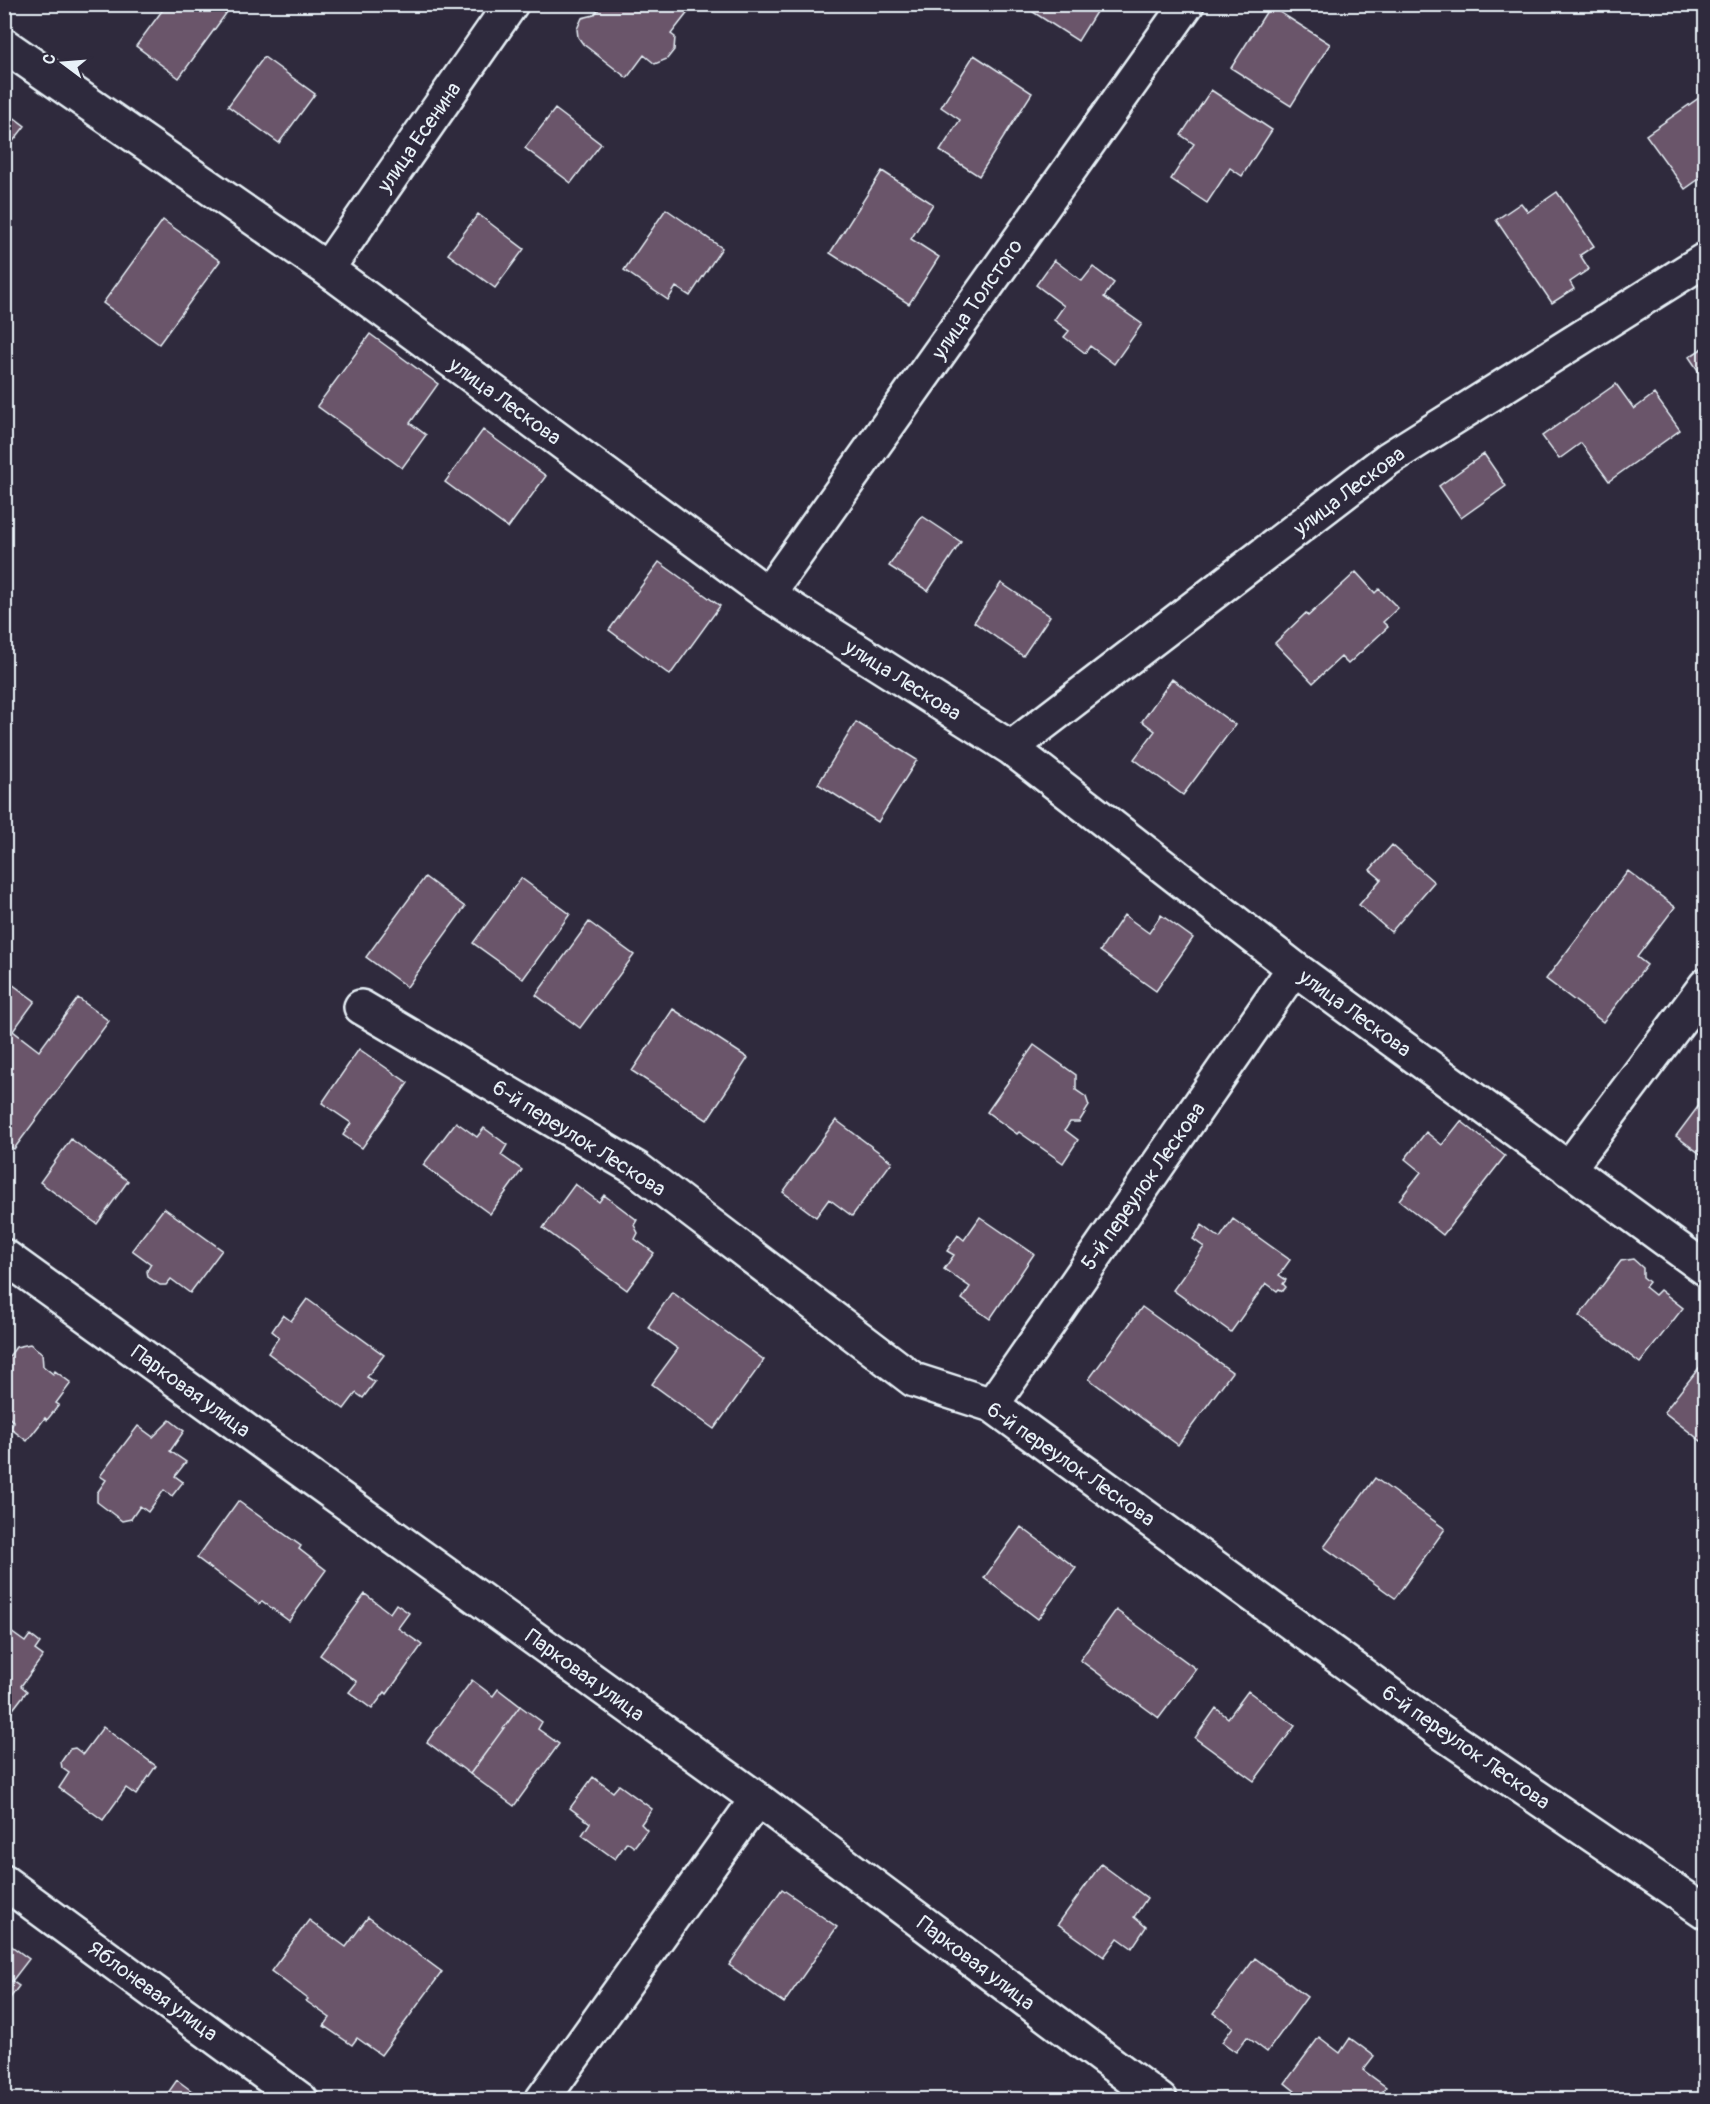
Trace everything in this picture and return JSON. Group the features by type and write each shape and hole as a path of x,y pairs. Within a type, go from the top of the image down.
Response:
{"street":[{"name":"улица Есенина","path":"327,269 511,4"},
{"name":"улица Толстого","path":"768,594 1187,4"},
{"name":"улица Лескова","path":"4,45 327,269 768,594 1011,748 1294,968 1706,1269"},
{"name":"улица Лескова","path":"1011,748 1388,459 1706,259"},
{"name":"5-й переулок Лескова","path":"992,1405 1294,968"},
{"path":"1568,1169 1706,985"},
{"name":"6-й переулок Лескова","path":"361,1007 637,1169 914,1380 992,1405 1437,1729 1706,1912"},
{"name":"Парковая улица","path":"4,1256 757,1799 1160,2100"},
{"path":"542,2100 757,1799"},
{"name":"Яблоневая улица","path":"4,1882 301,2100"}],"building":[{"path":"167,4 233,4 179,78 136,46"},
{"path":"594,4 681,4 689,11 671,34 675,37 674,50 667,59 655,64 644,55 627,78 583,44 578,37 577,29 582,18 594,15 599,9"},
{"path":"1038,4 1101,4 1078,41 1033,12"},
{"path":"1270,6 1330,44 1291,106 1231,68"},
{"path":"974,55 1032,93 979,176 940,151 960,120 941,107"},
{"path":"264,57 315,94 279,143 228,106"},
{"path":"1211,90 1272,130 1242,176 1230,168 1207,203 1171,179 1194,144 1181,135"},
{"path":"1706,93 1706,174 1685,189 1646,135"},
{"path":"555,109 601,144 571,183 525,148"},
{"path":"4,110 25,126 4,153"},
{"path":"882,171 933,204 911,239 939,257 909,304 830,253"},
{"path":"1557,192 1594,246 1580,255 1589,269 1570,282 1574,289 1552,303 1496,220 1521,203 1528,212"},
{"path":"666,209 722,248 690,296 676,287 668,300 624,270"},
{"path":"478,214 524,249 495,288 448,254"},
{"path":"163,220 220,261 159,344 103,303"},
{"path":"1054,260 1082,281 1093,267 1114,283 1104,297 1142,324 1114,364 1090,346 1085,353 1064,337 1069,331 1054,320 1064,306 1036,285"},
{"path":"370,334 438,384 410,423 426,435 402,468 317,406"},
{"path":"1706,346 1706,382 1689,357"},
{"path":"1616,384 1634,409 1654,394 1680,430 1609,481 1581,443 1559,459 1542,436"},
{"path":"483,430 546,476 508,528 445,482"},
{"path":"1484,454 1506,486 1461,518 1439,486"},
{"path":"922,516 961,542 928,591 889,566"},
{"path":"659,562 720,606 670,675 609,630"},
{"path":"1356,572 1375,593 1379,589 1398,608 1383,622 1388,627 1348,664 1341,657 1313,683 1275,643 1306,613 1308,616"},
{"path":"1001,583 1050,616 1023,656 974,622"},
{"path":"1172,679 1235,725 1183,795 1134,759 1155,731 1142,721"},
{"path":"856,722 917,760 878,822 818,784"},
{"path":"1392,845 1434,882 1391,932 1359,905 1381,879 1370,870"},
{"path":"1628,871 1675,907 1637,957 1647,965 1603,1022 1546,979"},
{"path":"425,877 465,907 407,987 366,957"},
{"path":"521,878 570,914 523,979 473,943"},
{"path":"1124,915 1149,933 1161,915 1193,938 1156,991 1100,951"},
{"path":"589,922 634,955 580,1028 536,995"},
{"path":"5,979 35,1001 13,1031 39,1051 78,998 109,1021 14,1149 4,1142 4,1097 7,1094 4,1093"},
{"path":"673,1009 748,1058 707,1120 632,1071"},
{"path":"1034,1045 1076,1075 1076,1090 1086,1097 1089,1106 1079,1122 1070,1122 1065,1130 1078,1140 1063,1163 987,1112"},
{"path":"359,1049 408,1083 362,1148 343,1135 351,1123 322,1103"},
{"path":"1706,1096 1706,1158 1676,1136"},
{"path":"836,1120 892,1162 852,1216 829,1199 816,1217 783,1192"},
{"path":"1461,1121 1505,1156 1443,1235 1399,1200 1421,1172 1405,1159 1426,1132 1442,1145"},
{"path":"456,1122 477,1137 484,1128 507,1145 501,1155 522,1170 490,1214 423,1165"},
{"path":"71,1139 128,1181 97,1224 40,1182"},
{"path":"575,1184 599,1202 604,1195 637,1220 634,1225 638,1233 635,1239 654,1253 627,1290 543,1228"},
{"path":"164,1208 222,1250 190,1293 171,1279 166,1285 160,1285 148,1277 147,1271 151,1264 132,1250"},
{"path":"980,1217 1034,1254 990,1319 962,1299 970,1287 944,1269 954,1255 947,1251 958,1235 964,1240"},
{"path":"1233,1219 1290,1260 1279,1275 1286,1280 1283,1284 1286,1287 1283,1291 1279,1289 1277,1291 1266,1283 1231,1332 1173,1290 1204,1247 1193,1239 1202,1225 1220,1238"},
{"path":"1633,1259 1643,1268 1643,1277 1649,1282 1645,1287 1655,1295 1660,1290 1683,1308 1640,1363 1579,1316 1621,1261"},
{"path":"672,1292 764,1360 714,1429 652,1384 678,1349 648,1327"},
{"path":"307,1299 384,1355 367,1377 375,1382 363,1398 356,1393 344,1409 268,1353 279,1337 272,1331 283,1315 291,1321"},
{"path":"1142,1307 1232,1372 1178,1445 1089,1379"},
{"path":"30,1344 42,1353 43,1366 53,1374 55,1371 71,1383 56,1403 59,1405 47,1420 45,1418 27,1441 10,1428 14,1422 7,1416 4,1419 4,1358 8,1358 16,1347"},
{"path":"1706,1359 1706,1436 1701,1441 1664,1412"},
{"path":"170,1420 184,1431 170,1451 186,1462 175,1476 183,1482 172,1496 164,1490 148,1512 140,1506 131,1519 122,1521 97,1502 97,1493 106,1480 100,1476 138,1426 153,1437"},
{"path":"1375,1478 1445,1529 1395,1598 1324,1547"},
{"path":"238,1501 301,1546 299,1549 326,1570 289,1621 262,1601 259,1604 197,1558"},
{"path":"1021,1527 1076,1568 1038,1619 984,1578"},
{"path":"365,1594 390,1613 396,1604 409,1613 398,1628 422,1645 387,1694 385,1692 372,1709 349,1692 357,1682 320,1655"},
{"path":"1116,1610 1196,1669 1159,1718 1080,1660"},
{"path":"4,1627 25,1642 30,1635 40,1643 35,1650 43,1656 21,1686 27,1691 4,1721"},
{"path":"472,1680 493,1696 498,1689 520,1706 470,1774 427,1742"},
{"path":"1248,1691 1295,1726 1254,1781 1195,1738 1216,1708 1228,1718"},
{"path":"520,1706 542,1722 538,1729 559,1744 514,1806 470,1774"},
{"path":"103,1727 156,1766 136,1795 126,1788 103,1820 59,1788 69,1773 62,1768 61,1762 70,1749 75,1748 83,1754"},
{"path":"593,1777 613,1792 619,1785 652,1809 641,1824 647,1830 634,1847 627,1842 615,1859 582,1835 590,1823 570,1808"},
{"path":"1101,1864 1147,1898 1134,1917 1146,1927 1132,1948 1118,1938 1104,1957 1058,1924"},
{"path":"782,1889 837,1927 784,2003 729,1965"},
{"path":"368,1917 442,1972 381,2055 357,2038 352,2045 324,2026 330,2018 271,1971 309,1920 346,1947"},
{"path":"6,1942 29,1959 12,1981 19,1986 8,2001 4,1998 4,1945"},
{"path":"1255,1958 1307,1997 1267,2052 1247,2037 1236,2052 1222,2042 1233,2027 1214,2013"},
{"path":"1319,2037 1340,2053 1350,2038 1374,2056 1363,2070 1386,2087 1377,2100 1306,2100 1285,2083"},
{"path":"177,2080 204,2100 163,2100"}]}
